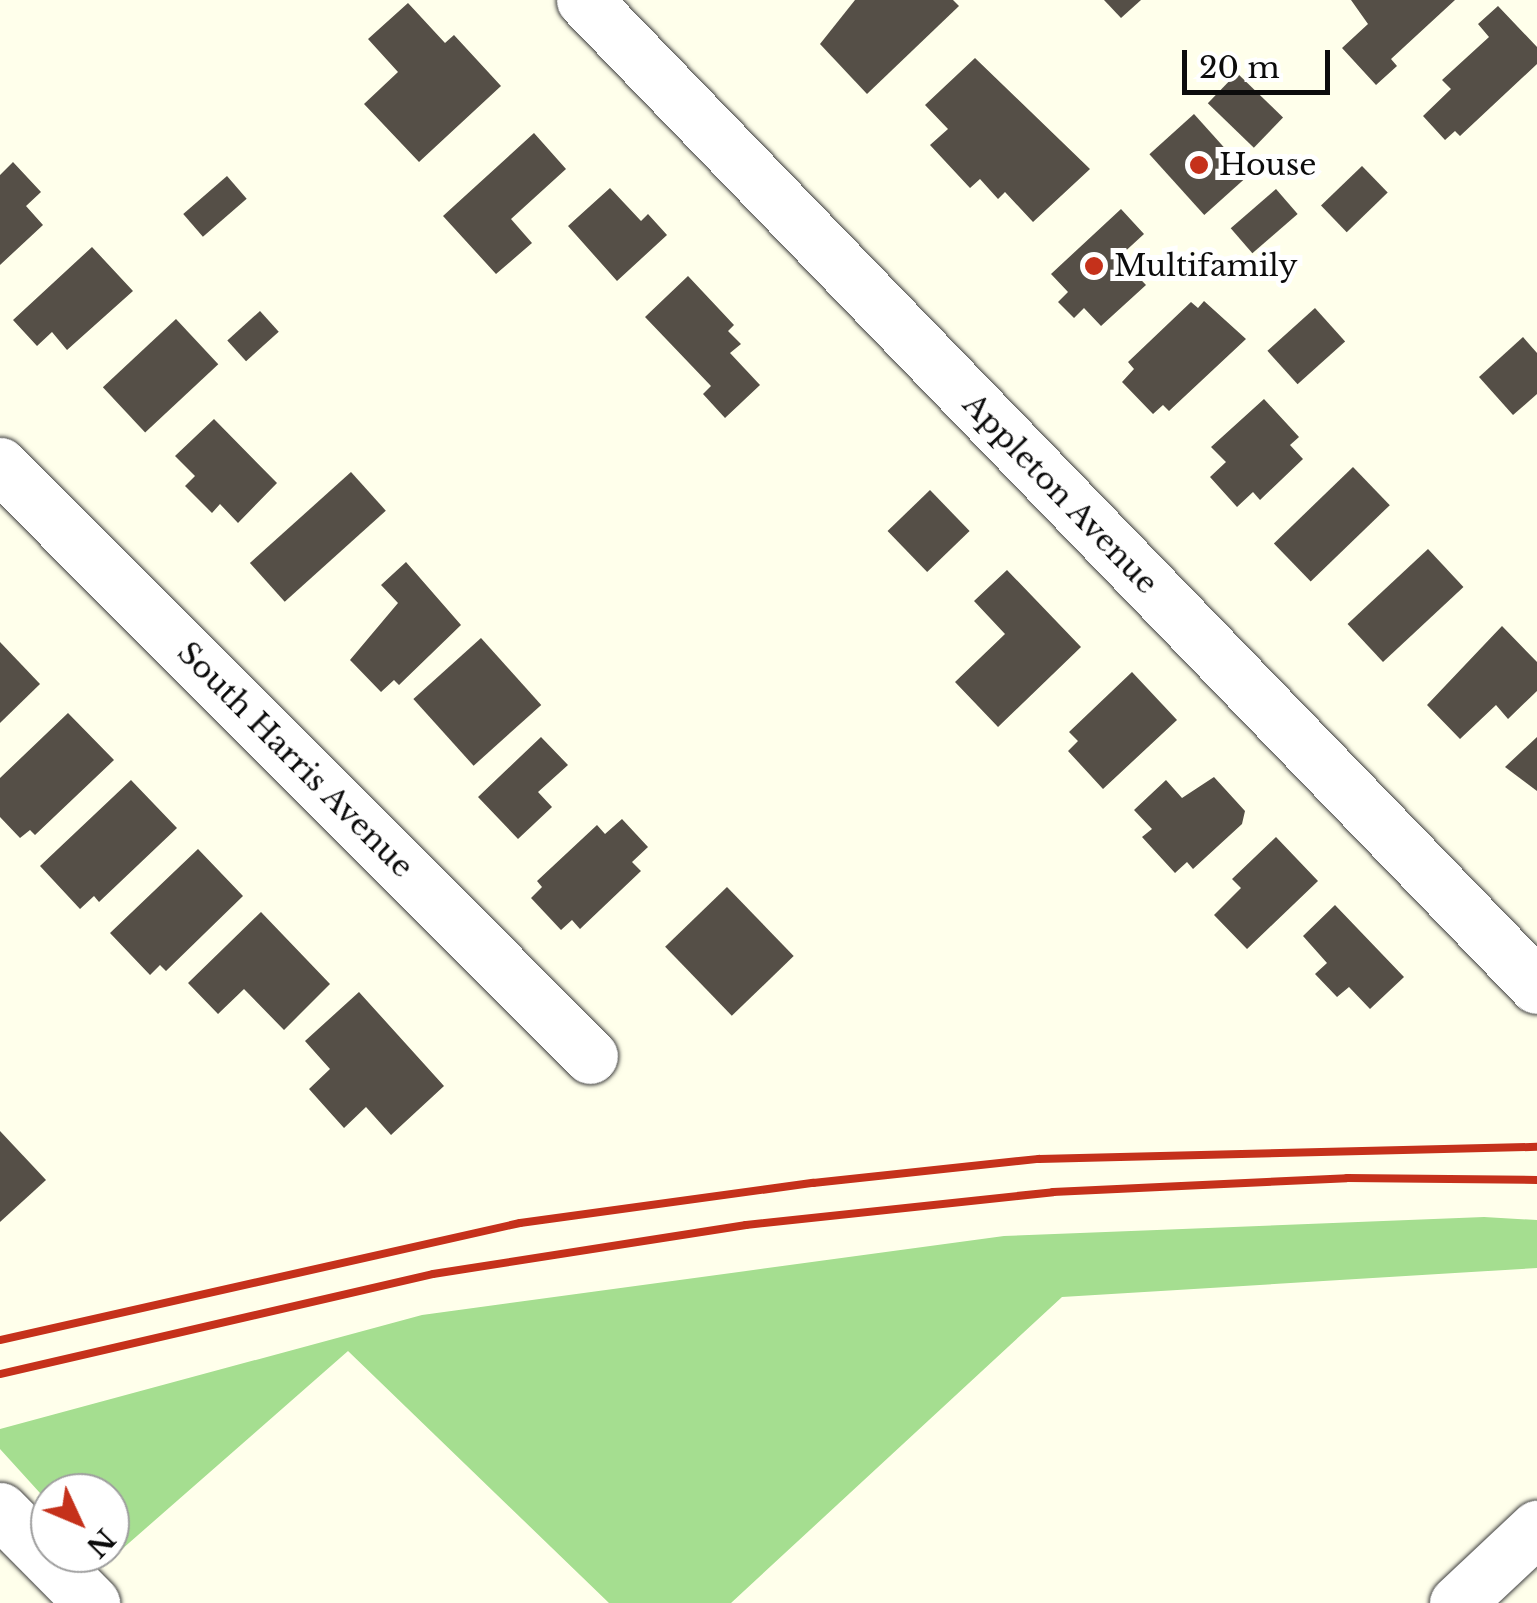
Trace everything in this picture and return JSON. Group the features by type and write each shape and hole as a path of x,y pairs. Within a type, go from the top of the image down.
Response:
{"street":[{"name":"Appleton Avenue","path":"584,0 1537,986"},
{"name":"South Harris Avenue","path":"0,465 590,1056"},
{"path":"0,1510 92,1603"},
{"path":"1457,1603 1537,1528"}],"green space":[{"path":"1484,1217 1537,1220 1537,1268 1062,1297 731,1603 609,1603 348,1351 130,1542 130,1473 30,1473 30,1482 0,1449 0,1429 422,1315 1004,1236"}],"building":[{"path":"855,0 953,0 959,6 867,94 820,44"},
{"path":"1104,0 1141,0 1121,18"},
{"path":"1351,0 1455,0 1391,59 1397,66 1376,85 1342,48 1368,24"},
{"path":"408,3 445,43 454,35 501,86 419,162 364,104 398,72 368,39"},
{"path":"1498,6 1537,47 1537,64 1460,136 1455,131 1445,140 1423,116 1451,89 1442,80 1489,37 1478,24"},
{"path":"975,58 1090,169 1033,222 1005,192 998,199 980,179 970,188 930,145 948,129 925,105"},
{"path":"1237,73 1283,117 1254,148 1208,103"},
{"name":"House","path":"1194,114 1249,175 1204,215 1149,154"},
{"path":"534,133 566,169 511,219 532,243 496,274 443,216"},
{"path":"13,162 41,192 26,206 43,225 0,265 0,175"},
{"path":"1362,166 1388,193 1347,232 1321,206"},
{"path":"227,176 247,199 203,237 183,214"},
{"path":"610,188 641,221 648,214 667,235 617,281 568,226"},
{"path":"1276,189 1298,214 1252,253 1231,228"},
{"name":"Multifamily","path":"1121,209 1144,234 1119,257 1146,285 1101,326 1084,308 1074,318 1058,302 1068,292 1051,274"},
{"path":"92,247 133,291 67,350 52,332 37,346 13,320"},
{"path":"688,276 734,325 728,331 741,344 730,353 760,385 725,418 703,394 711,386 645,317"},
{"path":"1204,301 1246,339 1169,411 1163,405 1153,414 1122,382 1134,369 1128,362 1191,302 1198,308"},
{"path":"1315,308 1345,341 1298,384 1267,351"},
{"path":"260,311 279,332 246,361 227,340"},
{"path":"176,319 218,364 145,433 103,387"},
{"path":"1523,337 1537,353 1537,394 1513,415 1479,377"},
{"path":"1264,399 1299,437 1290,445 1303,459 1260,500 1253,492 1237,507 1210,477 1226,462 1211,447"},
{"path":"214,419 277,483 238,523 220,504 212,513 185,486 195,476 175,456"},
{"path":"1353,467 1390,505 1311,582 1274,543"},
{"path":"351,472 386,511 285,602 250,563"},
{"path":"930,490 970,531 927,572 888,531"},
{"path":"1428,549 1463,587 1383,662 1348,624"},
{"path":"406,562 461,625 399,685 394,680 381,692 350,660 398,603 381,585"},
{"path":"1007,570 1081,647 998,727 955,682 1005,634 974,601"},
{"path":"1502,626 1537,662 1537,691 1508,719 1496,705 1460,739 1427,705"},
{"path":"481,638 541,705 474,766 413,699"},
{"path":"0,642 40,684 0,723"},
{"path":"1132,672 1177,720 1103,789 1068,751 1078,741 1069,732"},
{"path":"68,713 114,760 35,835 30,830 20,838 0,817 0,778"},
{"path":"541,737 568,765 538,792 552,807 518,839 478,797"},
{"path":"1537,737 1537,791 1505,767"},
{"path":"1214,777 1245,811 1242,824 1193,869 1187,862 1175,873 1142,837 1152,829 1134,810 1166,780 1182,798"},
{"path":"131,780 177,828 99,902 94,896 80,909 40,866"},
{"path":"622,819 648,847 632,862 641,871 580,929 572,920 561,930 531,898 542,887 537,881 597,825 605,834"},
{"path":"1276,837 1318,881 1247,949 1214,915 1241,888 1232,879"},
{"path":"198,849 243,896 166,971 160,965 150,975 110,933"},
{"path":"727,887 794,956 732,1016 665,947"},
{"path":"1335,905 1404,977 1370,1009 1349,987 1337,997 1315,974 1327,963 1303,936"},
{"path":"261,912 330,984 284,1030 244,989 218,1014 188,983"},
{"path":"359,992 444,1086 391,1135 366,1107 344,1128 309,1089 330,1069 305,1041"},
{"path":"0,1131 46,1180 0,1222"}],"railway":[{"path":"0,1340 520,1223 813,1183 1039,1159 1537,1147"},
{"path":"0,1374 433,1274 746,1225 1053,1192 1347,1178 1537,1180"}],"place":[{"name":"House","path":"1199,165"},
{"name":"Multifamily","path":"1094,266"}]}
